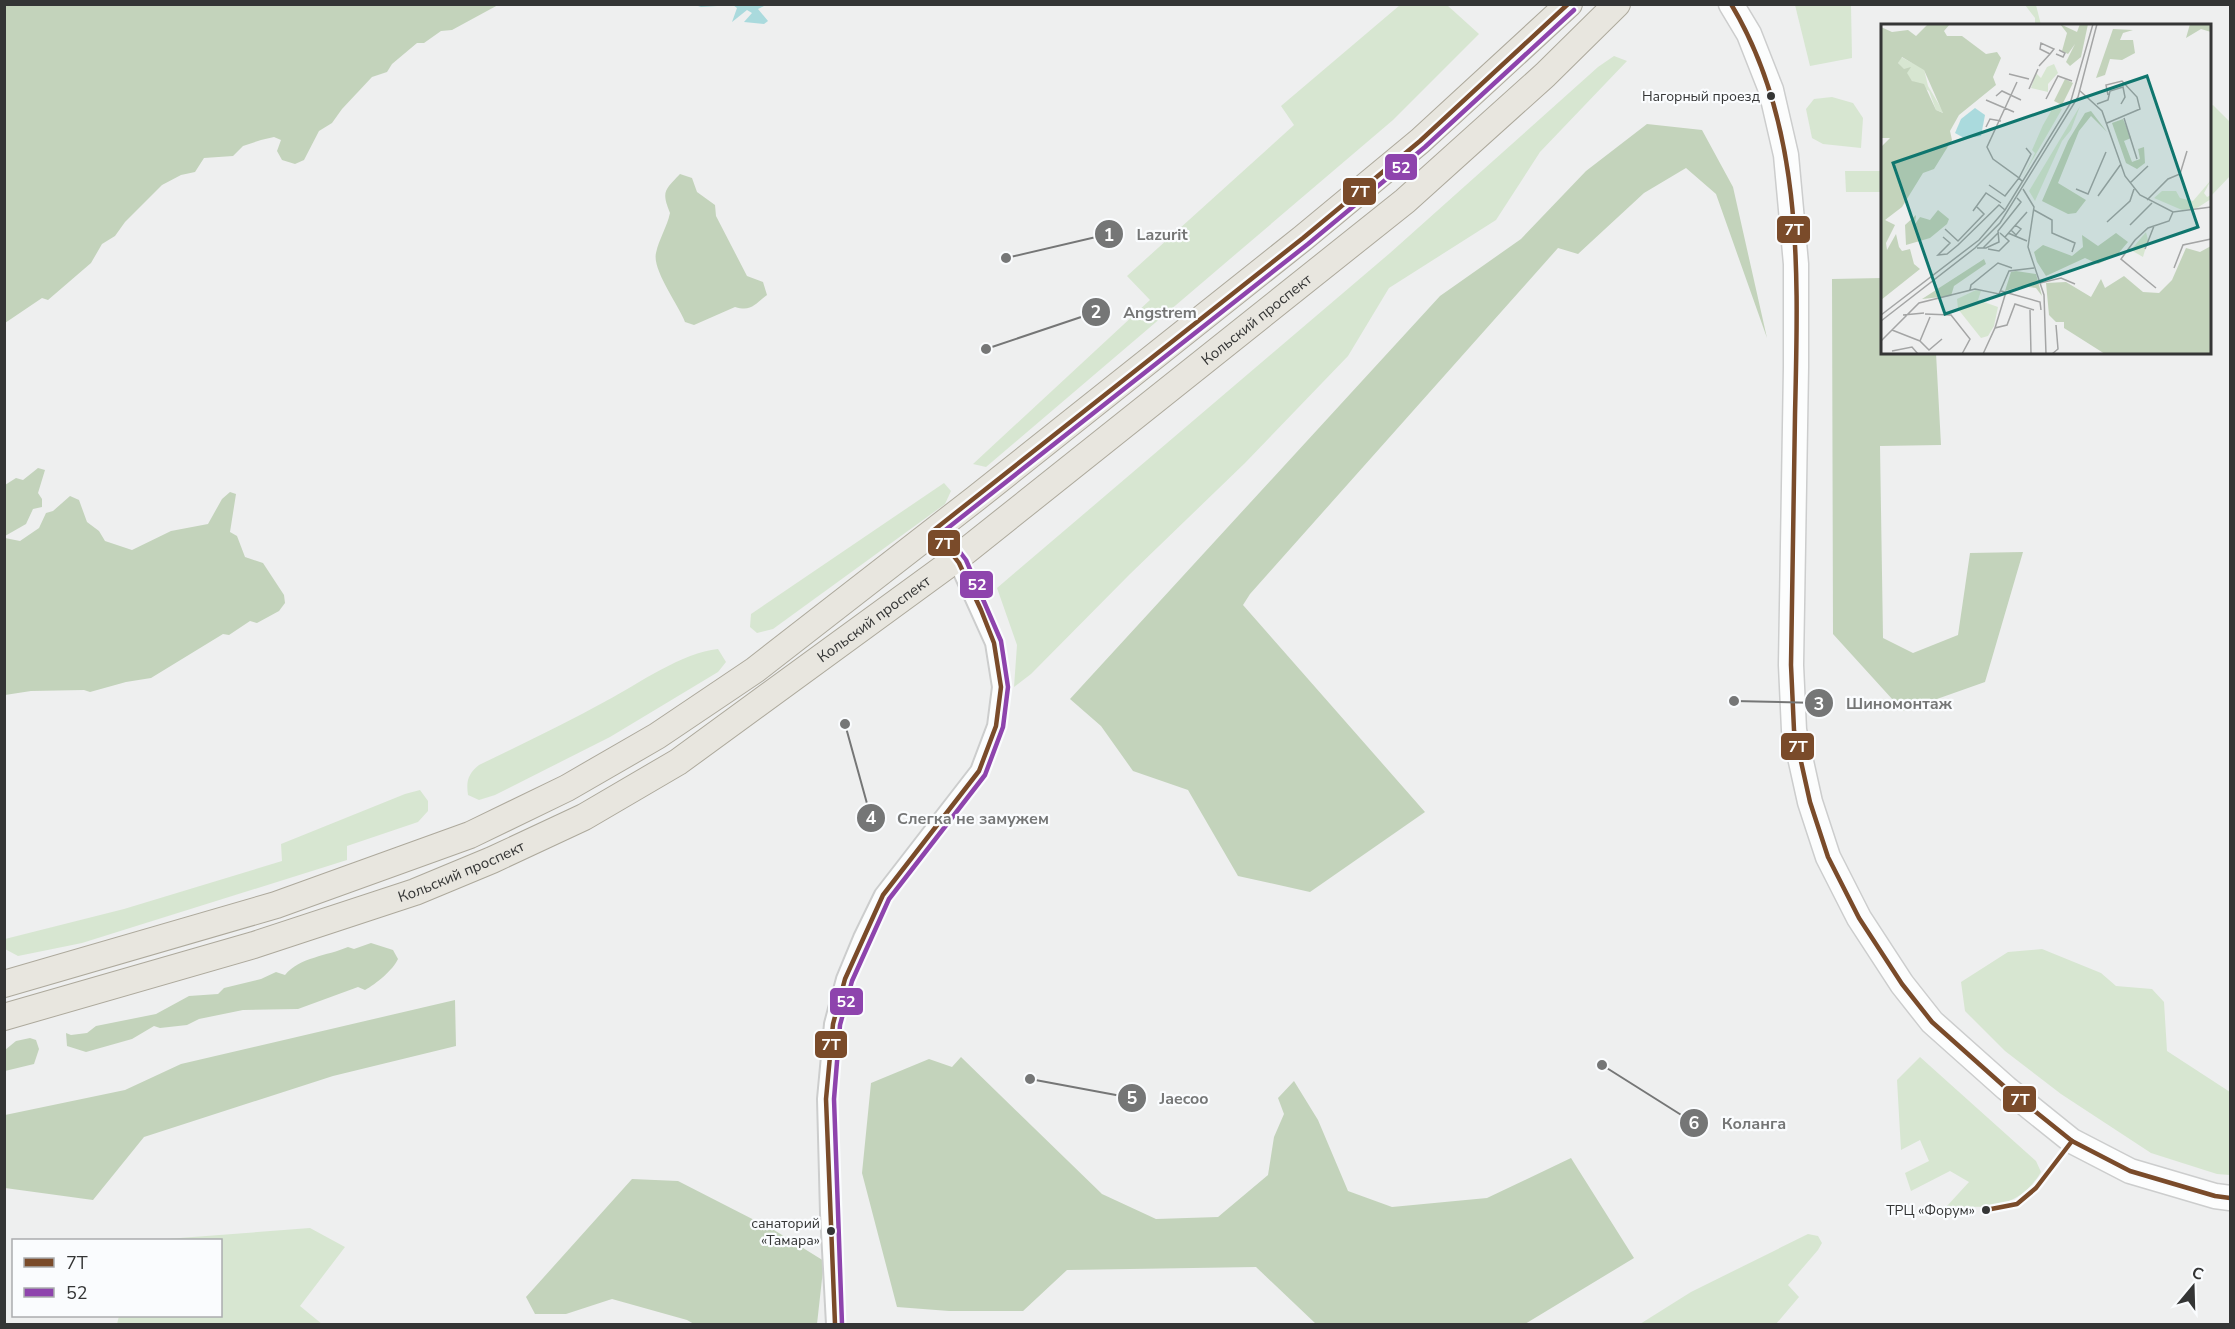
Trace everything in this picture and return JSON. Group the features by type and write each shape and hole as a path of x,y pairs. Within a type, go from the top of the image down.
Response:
{"main road":[{"name":"Кольский проспект","path":"4,984 276,905 470,836 567,788 657,736 755,670 1303,238 1420,141 1569,4"},
{"name":"Кольский проспект","path":"4,1017 254,945 415,892 492,860 584,817 678,762 956,560 1405,201 1545,75 1617,4"},
{"path":"1731,4 1749,34 1771,90 1786,155 1796,264 1791,665 1794,730 1810,802 1828,857 1859,918 1902,984 1932,1022 2006,1088 2072,1141 2130,1171 2215,1196 2230,1198"},
{"path":"934,530 956,560"}],"street":[{"path":"835,1324 826,1099 833,1024 845,979 883,895 979,771 996,726 1001,687 994,643 956,560"}],"green space":[{"path":"5,4 498,5 452,30 441,31 424,43 417,43 392,64 387,72 372,77 332,123 319,131 304,160 295,164 282,160 277,151 281,140 274,137 243,146 233,156 204,158 195,172 181,175 162,185 125,222 115,236 102,244 91,263 48,300 42,298 5,323"},
{"path":"1400,5 1447,5 1479,34 1393,120 986,467 973,464 1150,300 1127,276 1294,125 1281,106"},
{"path":"1795,5 1851,5 1852,58 1810,66"},
{"path":"2025,5 2036,5 2041,24 2035,24 2035,18"},
{"path":"1614,56 1627,61 1540,152 1496,220 1389,288 1348,356 1245,463 1031,674 1014,687 1017,645 997,588 1390,253 1598,67"},
{"path":"1832,97 1853,103 1863,118 1861,148 1823,144 1812,138 1806,109 1814,99"},
{"path":"2213,105 2230,122 2230,176 2211,196 2211,106"},
{"path":"1647,124 1702,130 1733,187 1767,338 1716,194 1686,168 1644,193 1578,254 1558,248 1250,594 1243,605 1425,812 1310,892 1238,876 1188,790 1133,771 1101,726 1070,699 1440,296 1521,239 1586,171"},
{"path":"1845,171 1881,171 1881,192 1846,192"},
{"path":"680,174 692,178 697,192 715,205 716,216 747,276 763,282 767,295 749,308 735,307 694,325 685,322 662,278 656,260 657,248 670,213 666,191"},
{"path":"1881,278 1881,354 1936,354 1941,445 1880,446 1883,638 1913,653 1958,635 1970,553 2023,552 1985,682 1903,711 1833,634 1832,279"},
{"path":"38,468 45,470 38,493 42,499 42,507 33,509 26,524 5,536 5,485 16,478 23,480"},
{"path":"944,483 951,491 945,504 773,629 757,633 750,627 751,614"},
{"path":"230,492 236,494 230,532 237,536 245,557 263,563 284,595 285,603 279,611 257,623 250,621 229,635 223,634 151,678 90,692 84,690 31,691 5,695 5,538 20,541 39,528 46,513 53,511 70,496 79,500 87,522 99,531 105,541 132,550 171,531 208,524 222,499"},
{"path":"718,649 726,662 718,672 610,737 495,795 479,800 468,795 469,778 479,765 575,718 676,662 704,651"},
{"path":"420,790 428,801 428,811 418,822 347,846 347,860 82,943 18,956 5,949 5,939 124,909 282,861 281,844"},
{"path":"371,943 393,950 398,959 384,976 365,990 358,987 298,1009 243,1010 199,1019 187,1025 160,1028 154,1026 132,1039 86,1052 67,1046 66,1033 71,1035 87,1033 96,1026 156,1014 189,996 218,994 224,988 261,979 276,972 285,975 298,964 306,961 348,947 354,949"},
{"path":"2042,949 2101,973 2116,986 2152,989 2164,1002 2167,1051 2230,1092 2230,1175 2217,1174 2151,1153 2061,1094 2005,1051 1965,1011 1961,982 2008,952"},
{"path":"455,1000 456,1046 333,1076 144,1137 93,1200 5,1188 5,1115 125,1090 181,1064"},
{"path":"30,1038 36,1040 39,1049 34,1064 5,1071 5,1050 16,1041"},
{"path":"961,1057 1102,1194 1156,1219 1218,1217 1268,1175 1274,1137 1284,1114 1278,1098 1294,1081 1318,1120 1348,1191 1392,1207 1487,1198 1571,1158 1634,1258 1525,1324 1316,1324 1256,1267 1067,1270 1023,1311 949,1311 897,1307 862,1173 871,1083 929,1059 952,1067"},
{"path":"1920,1057 2036,1161 2041,1172 2022,1194 2000,1204 1988,1206 1947,1206 1969,1182 1950,1171 1911,1191 1905,1173 1929,1161 1920,1140 1901,1150 1897,1080"},
{"path":"632,1179 678,1181 774,1230 824,1261 817,1324 694,1324 612,1299 566,1314 535,1314 526,1297"},
{"path":"310,1228 345,1247 300,1306 322,1324 117,1324 119,1317 222,1317 222,1239 166,1239"},
{"path":"1808,1234 1818,1236 1822,1243 1788,1285 1799,1297 1776,1324 1640,1324 1691,1292"}],"water":[{"path":"695,5 733,5 701,7"},
{"path":"733,5 766,5 758,9 768,21 764,24 744,22 752,13 747,10 732,22 737,8"}],"transit line":[{"name":"7Т","path":"835,1324 826,1099 833,1024 845,979 883,895 979,771 996,726 1001,687 994,643 981,610 959,563 934,530 1303,238 1420,141 1568,4"},
{"name":"7Т","path":"1731,4 1755,51 1773,101 1785,152 1792,204 1797,310 1791,665 1794,730 1810,802 1828,857 1859,918 1902,984 1932,1022 2006,1088 2072,1141 2130,1171 2215,1196 2230,1198"},
{"name":"52","path":"842,1324 834,1099 840,1025 852,981 889,899 985,775 1003,727 1008,687 1001,641 966,560 944,531 1308,244 1425,147 1574,10"},
{"name":"7Т","path":"1986,1210 2017,1204 2036,1188 2072,1141"}],"place":[{"name":"Нагорный проезд","path":"1771,96"},
{"name":"Lazurit","path":"1006,258"},
{"name":"Angstrem","path":"986,349"},
{"name":"Шиномонтаж","path":"1734,701"},
{"name":"Слегка не замужем","path":"845,724"},
{"name":"Коланга","path":"1602,1065"},
{"name":"Jaecoo","path":"1030,1079"},
{"name":"ТРЦ «Форум»","path":"1986,1210"},
{"name":"санаторий «Тамара»","path":"831,1231"}]}
